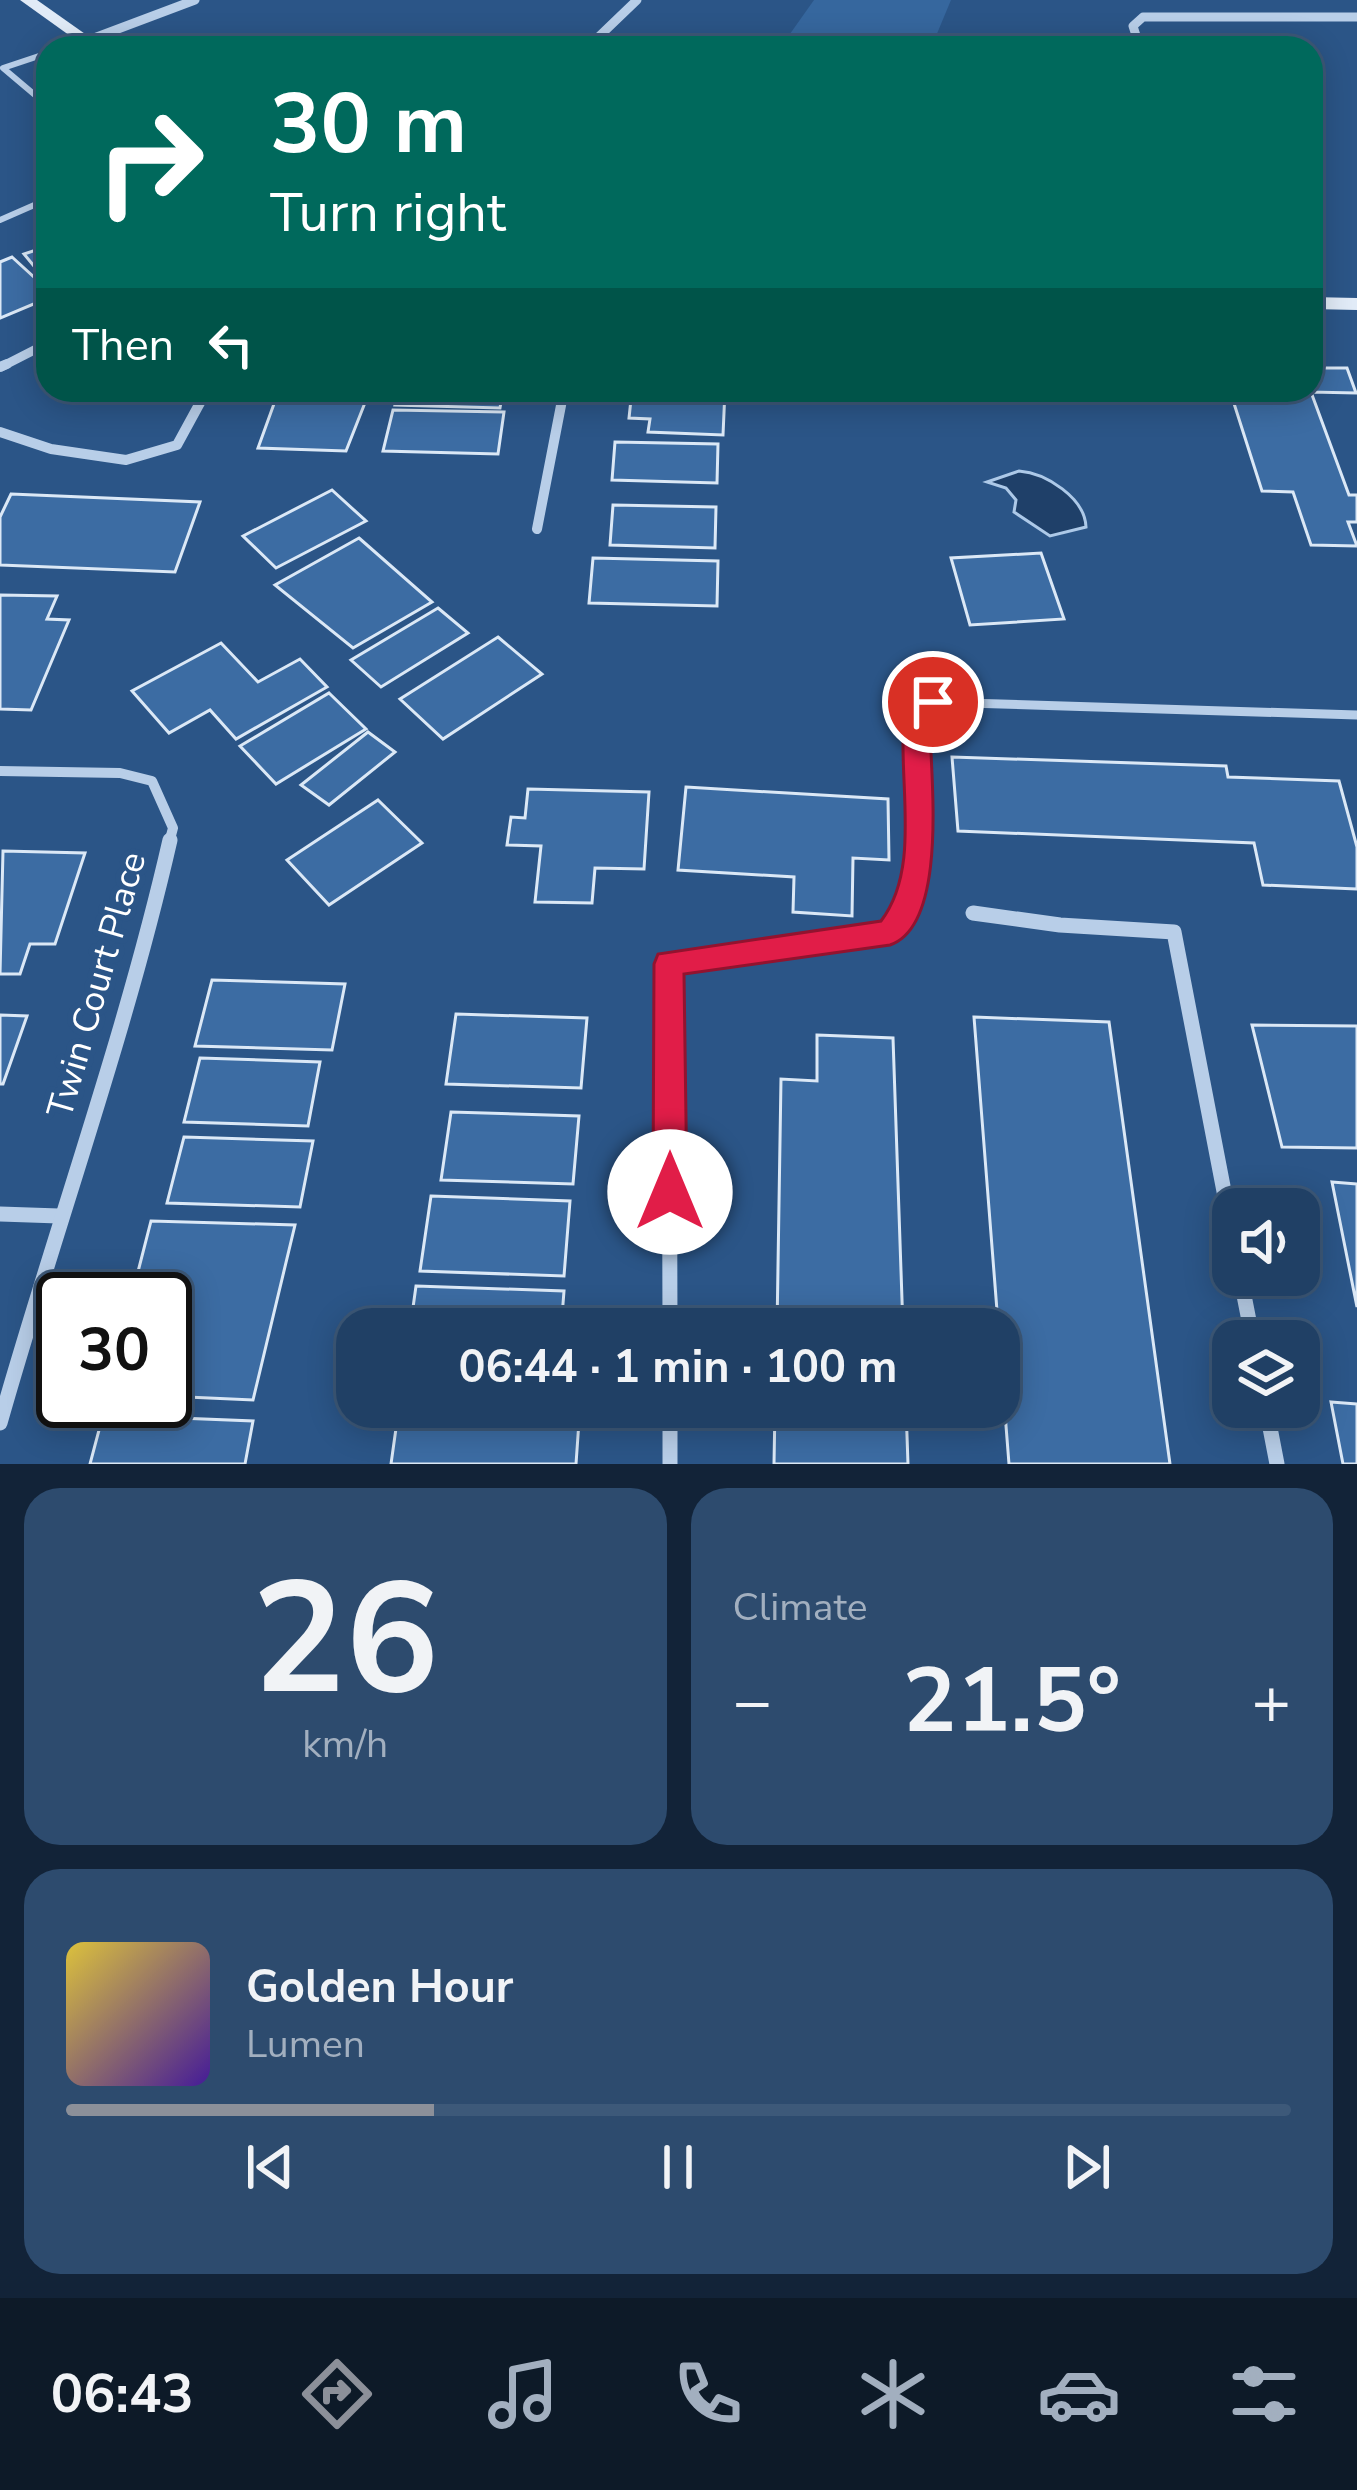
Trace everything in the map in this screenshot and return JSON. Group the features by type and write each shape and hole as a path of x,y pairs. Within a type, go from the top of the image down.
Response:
{"street":[{"path":"27,0 78,36"},
{"path":"112,36 195,0"},
{"path":"600,36 637,0"},
{"path":"1136,36 1133,26 1143,17 1357,17"},
{"path":"1323,303 1357,304"},
{"path":"0,367 36,349"},
{"path":"0,432 51,449 126,460 177,445 200,402"},
{"path":"537,529 562,402"},
{"name":"Twin Court Place","path":"0,771 121,773 152,781 173,827 145,950 59,1216 0,1423"},
{"path":"973,913 1060,925 1174,932 1223,1188"},
{"path":"669,964 670,1308"},
{"path":"0,1214 59,1216"},
{"path":"670,1428 670,1464"},
{"path":"1270,1428 1276,1464"}],"lane":[{"path":"2,67 36,57"},
{"path":"2,67 36,96"},
{"path":"0,220 36,204"},
{"path":"669,964 890,933 911,904 918,823 916,729 919,712 933,702 1357,715"}],"shaded area":[{"path":"814,0 951,0 936,36 788,36"},
{"path":"1019,471 1062,489 1079,506 1086,527 1050,536 1014,512 1016,500 1006,488 987,482"}],"building":[{"path":"36,250 36,268 24,254"},
{"path":"12,257 36,279 36,303 0,318 0,262"},
{"path":"1323,368 1347,368 1356,393 1323,392"},
{"path":"275,402 365,402 346,451 258,448"},
{"path":"396,402 501,402 500,408"},
{"path":"631,402 724,402 723,435 648,432 650,419 629,418"},
{"path":"1234,402 1315,402 1349,495 1357,495 1357,522 1348,522 1357,546 1311,545 1293,492 1262,491"},
{"path":"393,410 504,412 498,454 383,451"},
{"path":"615,442 718,444 717,483 612,480"},
{"path":"332,490 366,521 276,568 243,536"},
{"path":"11,494 200,502 175,572 0,565 0,517"},
{"path":"613,505 716,507 715,548 610,545"},
{"path":"359,538 432,602 353,648 275,585"},
{"path":"1041,553 1064,619 970,625 951,558"},
{"path":"593,558 718,561 717,606 589,603"},
{"path":"0,595 57,596 47,619 69,620 31,710 0,709"},
{"path":"438,608 468,633 381,687 351,660"},
{"path":"498,637 542,674 443,739 400,699"},
{"path":"221,643 258,682 300,659 327,687 236,739 210,710 169,733 132,691"},
{"path":"329,693 366,729 276,784 240,746"},
{"path":"368,732 395,752 329,805 301,785"},
{"path":"952,757 1226,766 1228,777 1339,781 1357,847 1357,889 1263,885 1254,843 958,831"},
{"path":"686,787 888,799 889,860 853,858 852,916 793,912 794,877 678,870"},
{"path":"528,789 649,792 644,869 595,868 592,903 535,902 541,846 507,845 511,817 525,818"},
{"path":"378,800 422,843 329,905 287,860"},
{"path":"3,851 85,853 55,944 30,944 20,974 0,974"},
{"path":"212,980 345,984 332,1050 195,1046"},
{"path":"456,1014 587,1018 581,1088 446,1084"},
{"path":"0,1015 27,1016 3,1084 0,1084"},
{"path":"974,1017 1109,1022 1170,1464 1009,1464 1006,1428 1020,1428 1020,1308 997,1308"},
{"path":"1252,1025 1357,1026 1357,1148 1282,1147"},
{"path":"817,1035 893,1038 902,1308 777,1308 781,1079 817,1081"},
{"path":"200,1058 320,1062 308,1126 184,1122"},
{"path":"451,1112 579,1116 573,1184 441,1180"},
{"path":"184,1137 313,1141 300,1207 167,1203"},
{"path":"1332,1182 1357,1184 1357,1307"},
{"path":"431,1196 570,1201 564,1276 420,1271"},
{"path":"151,1221 295,1225 253,1400 192,1397 192,1272 138,1272"},
{"path":"416,1286 564,1291 563,1308 413,1308"},
{"path":"1331,1402 1357,1404 1357,1464 1343,1464"},
{"path":"192,1419 253,1421 245,1464 90,1464 100,1428 192,1428"},
{"path":"396,1428 579,1428 576,1464 391,1464"},
{"path":"775,1428 907,1428 908,1464 774,1464"}],"route":[{"path":"670,1192 669,964 890,933 911,904 918,823 916,729 919,712 933,702"}]}
